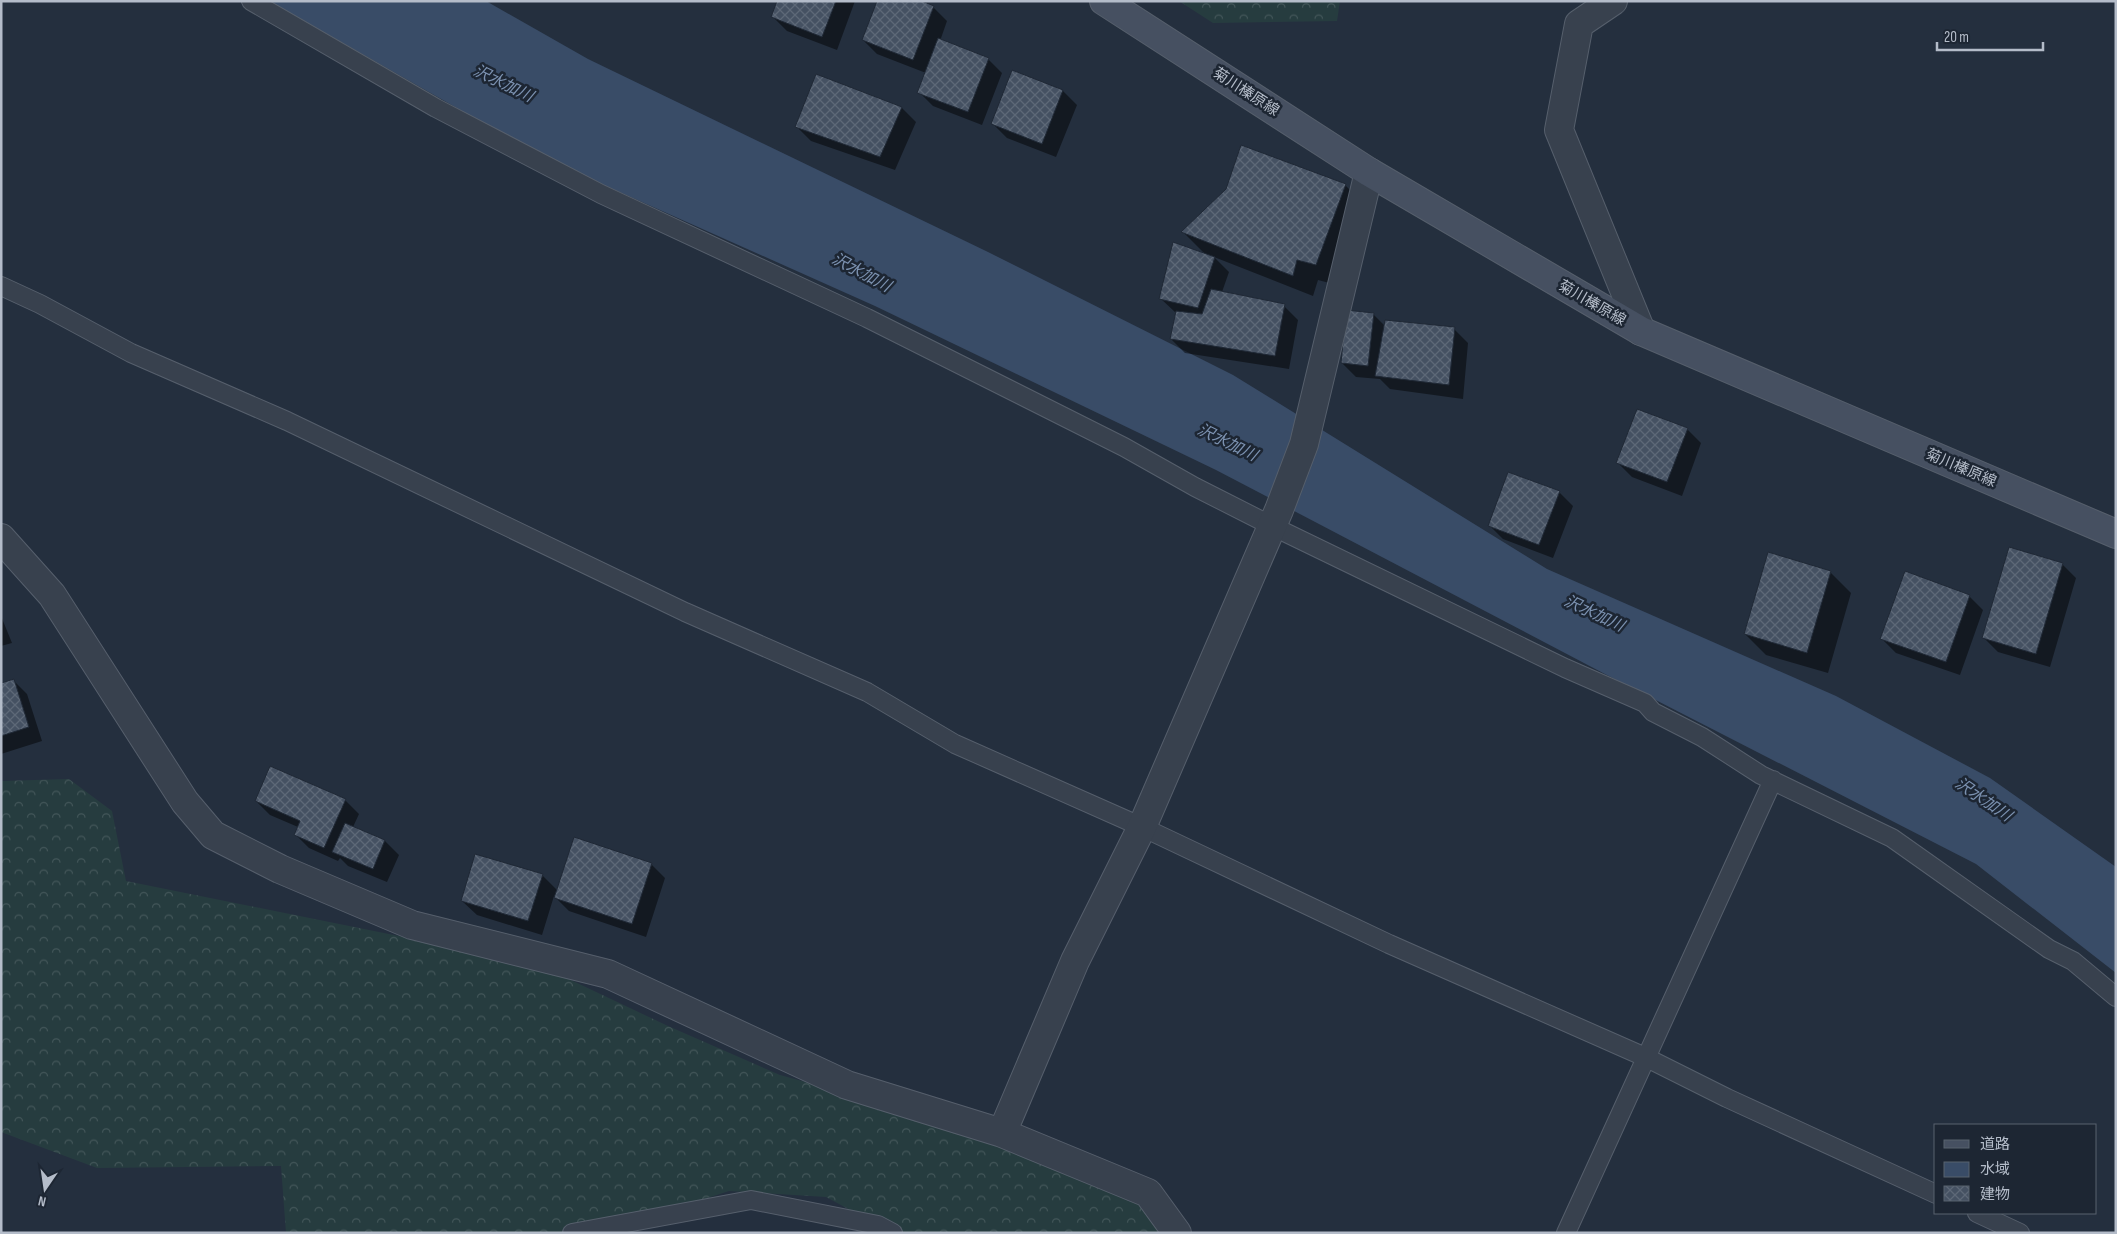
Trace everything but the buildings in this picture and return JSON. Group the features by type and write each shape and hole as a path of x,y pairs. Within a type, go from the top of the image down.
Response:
{"main road":[{"name":"菊川榛原線","path":"1104,1 1369,172 1641,331 2116,534"}],"street":[{"path":"1613,1 1579,24 1559,130 1641,331"},
{"path":"1002,1133 1075,961 1142,827 1275,518 1304,444 1369,172"},
{"path":"1,538 52,595 184,802 213,835 280,869 412,925 608,974 848,1085 1002,1133 1148,1193 1177,1233"}],"lane":[{"path":"251,1 436,108 601,194 867,318 1124,446 1195,487 1275,518 1565,668 1645,704 1653,712 1702,737 1773,780 1892,838 2049,949 2073,961 2116,997"},
{"path":"1,286 40,304 131,353 287,421 676,608 867,692 955,744 1142,827 1389,944 1645,1056 1736,1102 1934,1193"},
{"path":"1566,1233 1645,1056 1773,780"},
{"path":"572,1233 632,1227 751,1200 878,1225 893,1233"},
{"path":"1979,1214 2020,1233"}],"green space":[{"path":"1179,1 1340,1 1337,21 1213,23"},
{"path":"69,779 112,811 126,881 537,964 668,1026 780,1075 883,1103 1131,1187 1164,1233 893,1233 826,1197 729,1191 646,1218 568,1233 286,1233 281,1166 97,1168 1,1132 1,781"}],"water":[{"name":"沢水加川","path":"269,1 486,1 588,59 988,252 1233,375 1547,569 1836,696 1990,778 2116,867 2116,973 1976,864 1603,673 1216,470 875,306 550,161"}]}
